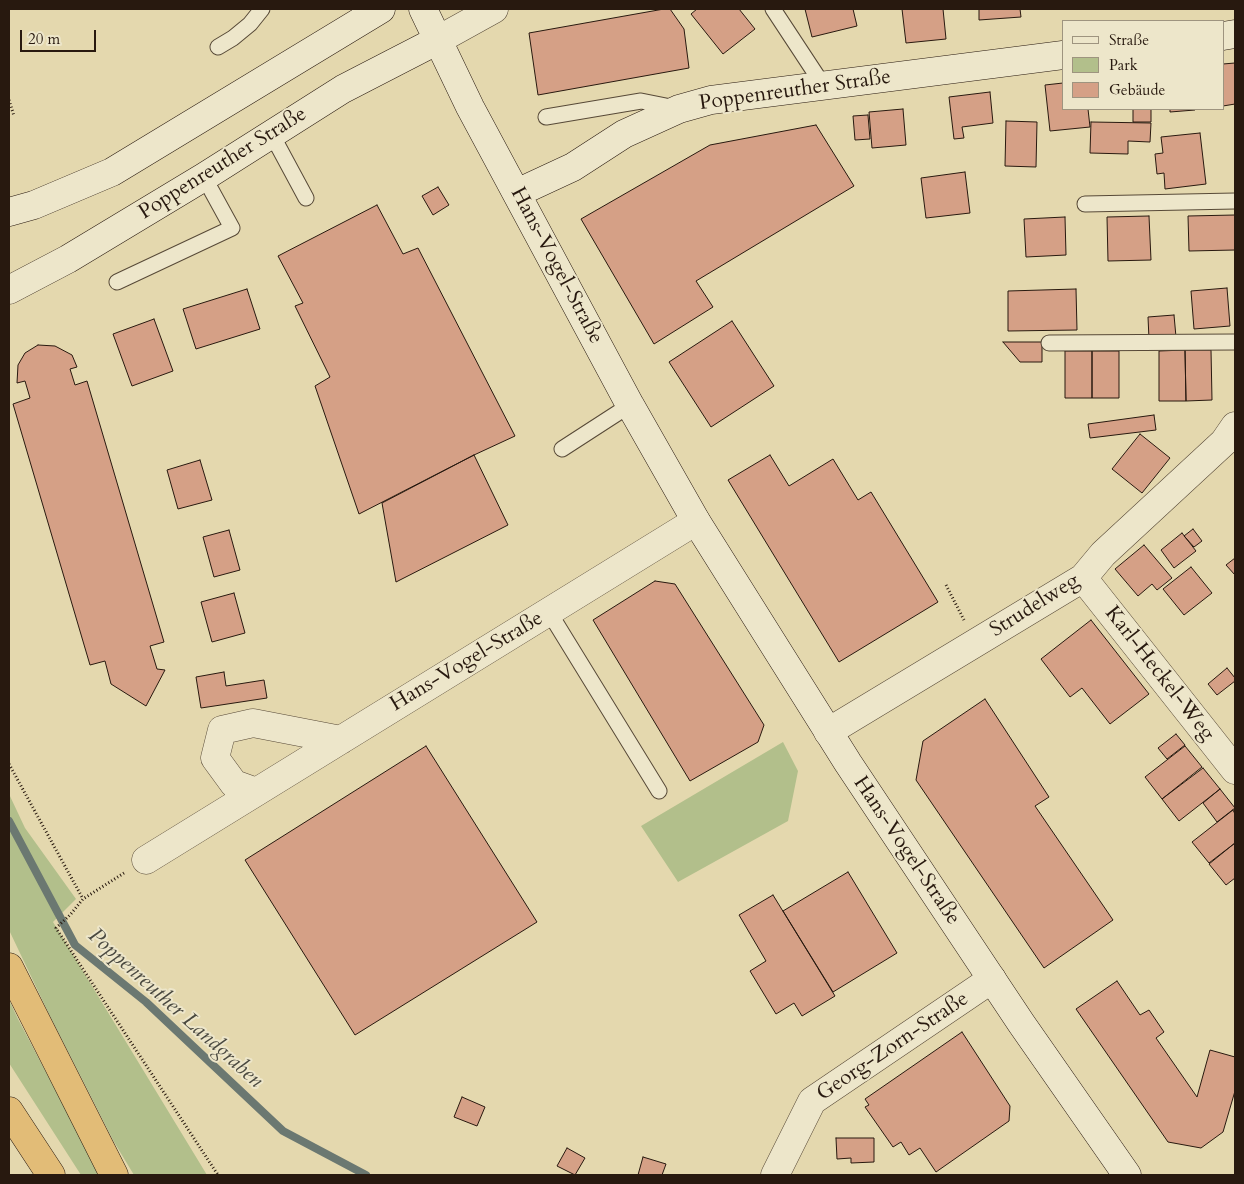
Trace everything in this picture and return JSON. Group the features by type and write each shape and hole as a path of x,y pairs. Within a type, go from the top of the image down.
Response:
{"highway":[{"path":"9,967 114,1175"},
{"path":"9,1111 51,1175"}],"street":[{"path":"9,212 34,205 112,172 381,9"},
{"name":"Hans-Vogel-Straße","path":"423,9 470,107 630,405 696,521 828,732 992,980 1127,1175"},
{"name":"Poppenreuther Straße","path":"9,290 68,259 204,177 271,133 344,89 494,9"},
{"name":"Poppenreuther Straße","path":"517,193 573,167 624,134 680,109 712,100 1062,55"},
{"name":"Strudelweg","path":"828,732 1083,578 1103,554 1232,441"},
{"name":"Hans-Vogel-Straße","path":"146,860 696,521"},
{"name":"Karl-Heckel-Weg","path":"1083,578 1235,770"},
{"path":"256,792 234,784 215,758 222,730 253,723 341,740"},
{"name":"Georg-Zorn-Straße","path":"774,1175 812,1101 992,980"}],"lane":[{"path":"218,47 250,24 262,9"},
{"path":"773,9 823,85"},
{"path":"546,117 640,102 680,109"},
{"path":"271,133 306,198"},
{"path":"117,282 232,228 204,177"},
{"path":"1085,204 1235,201"},
{"path":"1049,343 1235,342"},
{"path":"562,449 630,405"},
{"path":"549,612 659,792"}],"path":[{"path":"9,100 14,116"},
{"path":"946,585 976,643"},
{"path":"9,764 83,899"},
{"path":"146,860 83,899 56,928 218,1175"}],"green space":[{"path":"783,742 798,771 788,821 678,882 641,826"},
{"path":"9,794 25,828 76,899 53,922 207,1175 134,1175 114,1142 9,930"},
{"path":"9,1000 100,1175 81,1175 9,1063"}],"building":[{"path":"670,9 684,29 689,68 538,95 529,33"},
{"path":"697,9 739,9 755,29 723,54 691,14"},
{"path":"805,9 853,9 857,26 812,37"},
{"path":"902,9 943,9 946,39 906,43"},
{"path":"979,9 1020,9 1021,17 979,20"},
{"path":"1235,63 1235,104 1224,106 1224,64"},
{"path":"1062,83 1062,110 1088,110 1090,127 1050,131 1045,85"},
{"path":"990,92 993,123 962,127 964,138 954,139 949,97"},
{"path":"903,109 906,145 872,148 869,112"},
{"path":"1133,110 1151,110 1151,122 1133,122"},
{"path":"1170,110 1195,110 1170,112"},
{"path":"868,115 870,139 855,140 853,116"},
{"path":"1006,121 1037,122 1036,167 1005,166"},
{"path":"1091,122 1151,123 1150,142 1128,141 1128,154 1090,153"},
{"path":"816,125 854,186 696,281 713,307 654,344 581,219 710,145"},
{"path":"1200,133 1206,184 1165,189 1164,173 1157,174 1155,154 1163,153 1161,137"},
{"path":"965,172 970,213 926,218 921,178"},
{"path":"438,187 449,205 433,215 422,196"},
{"path":"377,205 403,254 418,248 515,436 359,514 315,386 330,377 295,306 303,303 278,256"},
{"path":"1235,215 1235,250 1189,251 1188,216"},
{"path":"1149,216 1151,260 1108,261 1107,217"},
{"path":"1065,217 1066,255 1026,257 1024,219"},
{"path":"1227,288 1230,326 1194,329 1191,291"},
{"path":"247,289 260,329 196,349 183,309"},
{"path":"1076,289 1077,330 1008,331 1008,291"},
{"path":"1174,315 1176,337 1149,339 1148,317"},
{"path":"154,319 173,371 132,386 113,334"},
{"path":"732,321 774,386 711,427 669,362"},
{"path":"1003,342 1042,342 1042,362 1020,362"},
{"path":"38,345 55,346 72,355 77,367 70,369 75,385 87,381 164,642 150,646 157,669 165,670 146,706 111,684 105,661 90,665 13,404 30,398 25,381 17,383 18,365 25,353"},
{"path":"1185,350 1211,350 1212,400 1186,401"},
{"path":"1185,350 1186,401 1159,401 1159,351"},
{"path":"1065,351 1092,351 1092,398 1065,398"},
{"path":"1092,351 1119,351 1119,398 1092,398"},
{"path":"1154,415 1156,430 1090,438 1088,424"},
{"path":"1140,434 1170,458 1142,493 1112,469"},
{"path":"474,455 508,525 396,582 382,503"},
{"path":"770,455 789,486 833,459 858,500 871,492 938,602 839,662 728,480"},
{"path":"200,460 212,500 178,509 167,470"},
{"path":"1193,529 1202,541 1194,547 1184,536"},
{"path":"229,530 240,570 214,577 203,537"},
{"path":"1182,533 1196,551 1174,568 1161,550"},
{"path":"1144,545 1172,578 1157,590 1152,584 1138,596 1115,569"},
{"path":"1235,558 1235,575 1226,565"},
{"path":"1191,567 1212,593 1184,615 1163,589"},
{"path":"655,581 675,584 764,725 758,742 690,781 593,620"},
{"path":"234,593 245,633 212,642 201,602"},
{"path":"1091,620 1149,694 1110,724 1082,688 1070,697 1041,659"},
{"path":"1227,668 1235,678 1235,681 1217,695 1208,684"},
{"path":"224,672 226,686 264,680 267,698 201,708 196,677"},
{"path":"985,699 1049,797 1035,806 1113,920 1044,968 916,780 923,741"},
{"path":"1176,734 1185,745 1167,759 1158,748"},
{"path":"426,746 537,922 355,1035 245,860"},
{"path":"1185,746 1202,767 1162,799 1145,777"},
{"path":"1203,768 1220,789 1179,821 1162,799"},
{"path":"1220,789 1235,808 1217,822 1203,803"},
{"path":"1233,810 1235,814 1235,843 1209,863 1192,842"},
{"path":"1235,843 1235,878 1226,885 1209,864"},
{"path":"848,872 897,953 833,992 783,911"},
{"path":"773,895 835,996 802,1016 794,1003 776,1014 750,971 766,961 739,915"},
{"path":"1117,981 1140,1015 1149,1010 1164,1032 1156,1038 1197,1097 1210,1050 1235,1057 1235,1091 1223,1132 1201,1148 1168,1142 1076,1009"},
{"path":"962,1032 1010,1106 1009,1121 936,1172 920,1148 909,1155 901,1142 893,1147 865,1107 869,1105 865,1099"},
{"path":"462,1097 485,1107 477,1126 454,1117"},
{"path":"836,1138 874,1138 874,1162 851,1163 851,1158 837,1159"},
{"path":"567,1148 585,1158 575,1175 557,1166"},
{"path":"643,1157 666,1164 662,1175 638,1175"}],"waterway":[{"name":"Poppenreuther Landgraben","path":"9,821 75,945 146,1002 283,1131 366,1175"}]}
